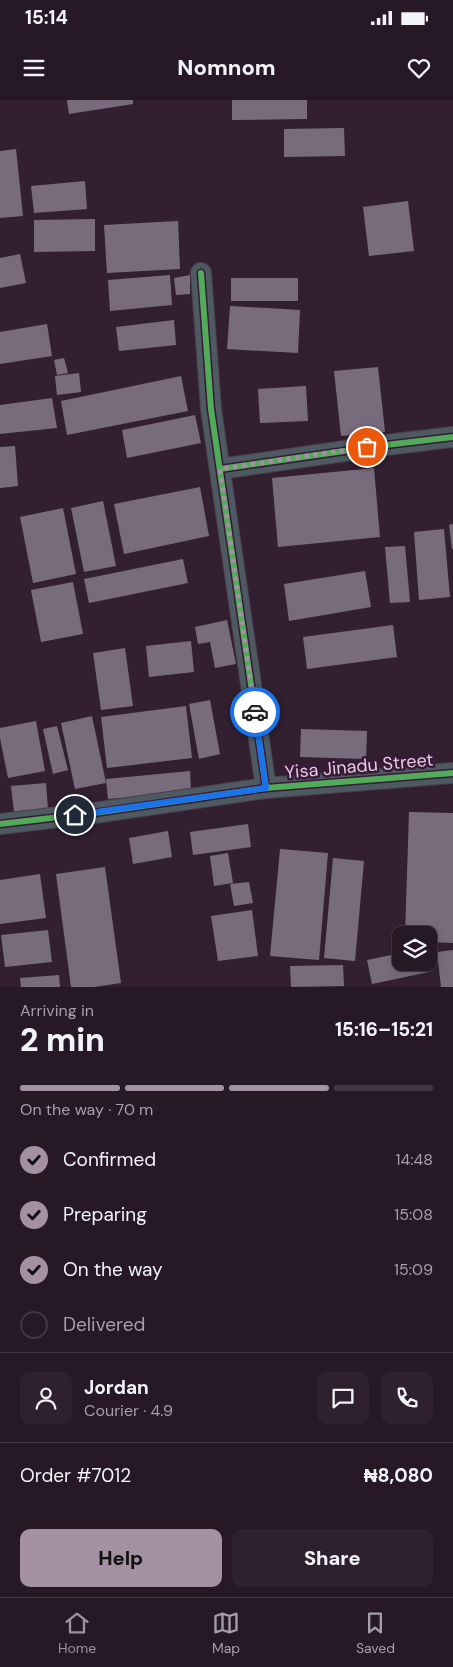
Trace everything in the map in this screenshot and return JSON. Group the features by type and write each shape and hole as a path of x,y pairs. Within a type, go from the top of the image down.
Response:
{"street":[{"path":"201,273 211,409 266,788"},
{"path":"220,469 386,444 453,437"},
{"name":"Yisa Jinadu Street","path":"0,824 94,813 266,788 453,773"}],"building":[{"path":"67,100 133,100 133,104 69,114"},
{"path":"232,100 307,100 307,119 232,120"},
{"path":"344,128 345,156 284,157 284,129"},
{"path":"16,149 23,216 0,218 0,151"},
{"path":"85,181 87,209 34,213 31,186"},
{"path":"408,201 414,251 369,256 363,207"},
{"path":"95,219 95,251 34,252 34,220"},
{"path":"178,221 180,269 107,273 104,225"},
{"path":"20,254 26,283 0,288 0,258"},
{"path":"170,275 172,305 110,311 108,280"},
{"path":"190,275 190,294 176,295 174,278"},
{"path":"231,278 298,278 298,301 231,301"},
{"path":"230,306 300,310 298,353 227,349"},
{"path":"174,320 176,345 119,351 116,327"},
{"path":"47,324 52,356 0,364 0,332"},
{"path":"64,358 68,373 57,375 54,360"},
{"path":"378,367 385,432 341,436 334,371"},
{"path":"79,373 81,392 57,395 55,376"},
{"path":"181,376 188,411 67,435 61,401"},
{"path":"306,386 308,421 260,423 258,389"},
{"path":"52,398 57,428 0,434 0,405"},
{"path":"195,415 201,443 127,458 122,430"},
{"path":"15,446 18,486 0,488 0,447"},
{"path":"374,468 380,537 278,547 272,478"},
{"path":"200,487 209,536 124,554 114,504"},
{"path":"103,501 116,566 84,572 71,508"},
{"path":"63,508 76,574 33,583 20,517"},
{"path":"453,524 453,549 452,549 449,525"},
{"path":"444,529 450,597 419,600 414,532"},
{"path":"405,546 410,602 390,603 385,547"},
{"path":"183,559 188,583 89,603 84,579"},
{"path":"365,571 371,607 289,621 284,584"},
{"path":"73,582 83,634 41,642 31,590"},
{"path":"227,620 236,664 215,668 210,642 198,644 195,627"},
{"path":"393,625 397,657 307,669 303,637"},
{"path":"191,641 194,672 149,677 146,646"},
{"path":"125,648 133,706 101,710 93,653"},
{"path":"210,700 220,754 199,759 189,704"},
{"path":"186,706 192,758 107,768 101,717"},
{"path":"92,716 106,783 75,789 61,723"},
{"path":"36,721 45,771 8,778 0,738 0,728"},
{"path":"57,726 68,770 53,774 43,729"},
{"path":"301,729 367,731 366,759 300,757"},
{"path":"190,771 191,792 108,799 106,779"},
{"path":"46,783 48,809 14,812 11,786"},
{"path":"409,812 453,813 453,943 437,942 437,926 405,926"},
{"path":"248,824 251,847 193,855 190,832"},
{"path":"168,831 172,857 133,864 129,838"},
{"path":"280,849 328,853 319,960 270,956"},
{"path":"228,853 233,883 214,886 210,856"},
{"path":"333,858 364,861 355,961 324,958"},
{"path":"105,867 121,983 94,987 71,987 56,874"},
{"path":"40,874 46,918 0,924 0,880"},
{"path":"249,882 253,903 234,906 230,884"},
{"path":"252,910 258,956 218,961 211,916"},
{"path":"48,930 52,962 5,967 1,935"},
{"path":"453,950 453,987 441,987 437,952"},
{"path":"392,955 392,971 429,972 372,984 367,960"},
{"path":"343,965 344,986 291,987 290,966"},
{"path":"59,975 60,987 21,987 20,978"}],"cycle path":[{"path":"201,273 211,409 266,788"},
{"path":"220,469 453,437"},
{"path":"0,824 94,813 266,788 453,773"}],"way so far":[{"path":"255,712 220,469 367,447"}],"route":[{"path":"75,815 266,788 255,712"}]}
